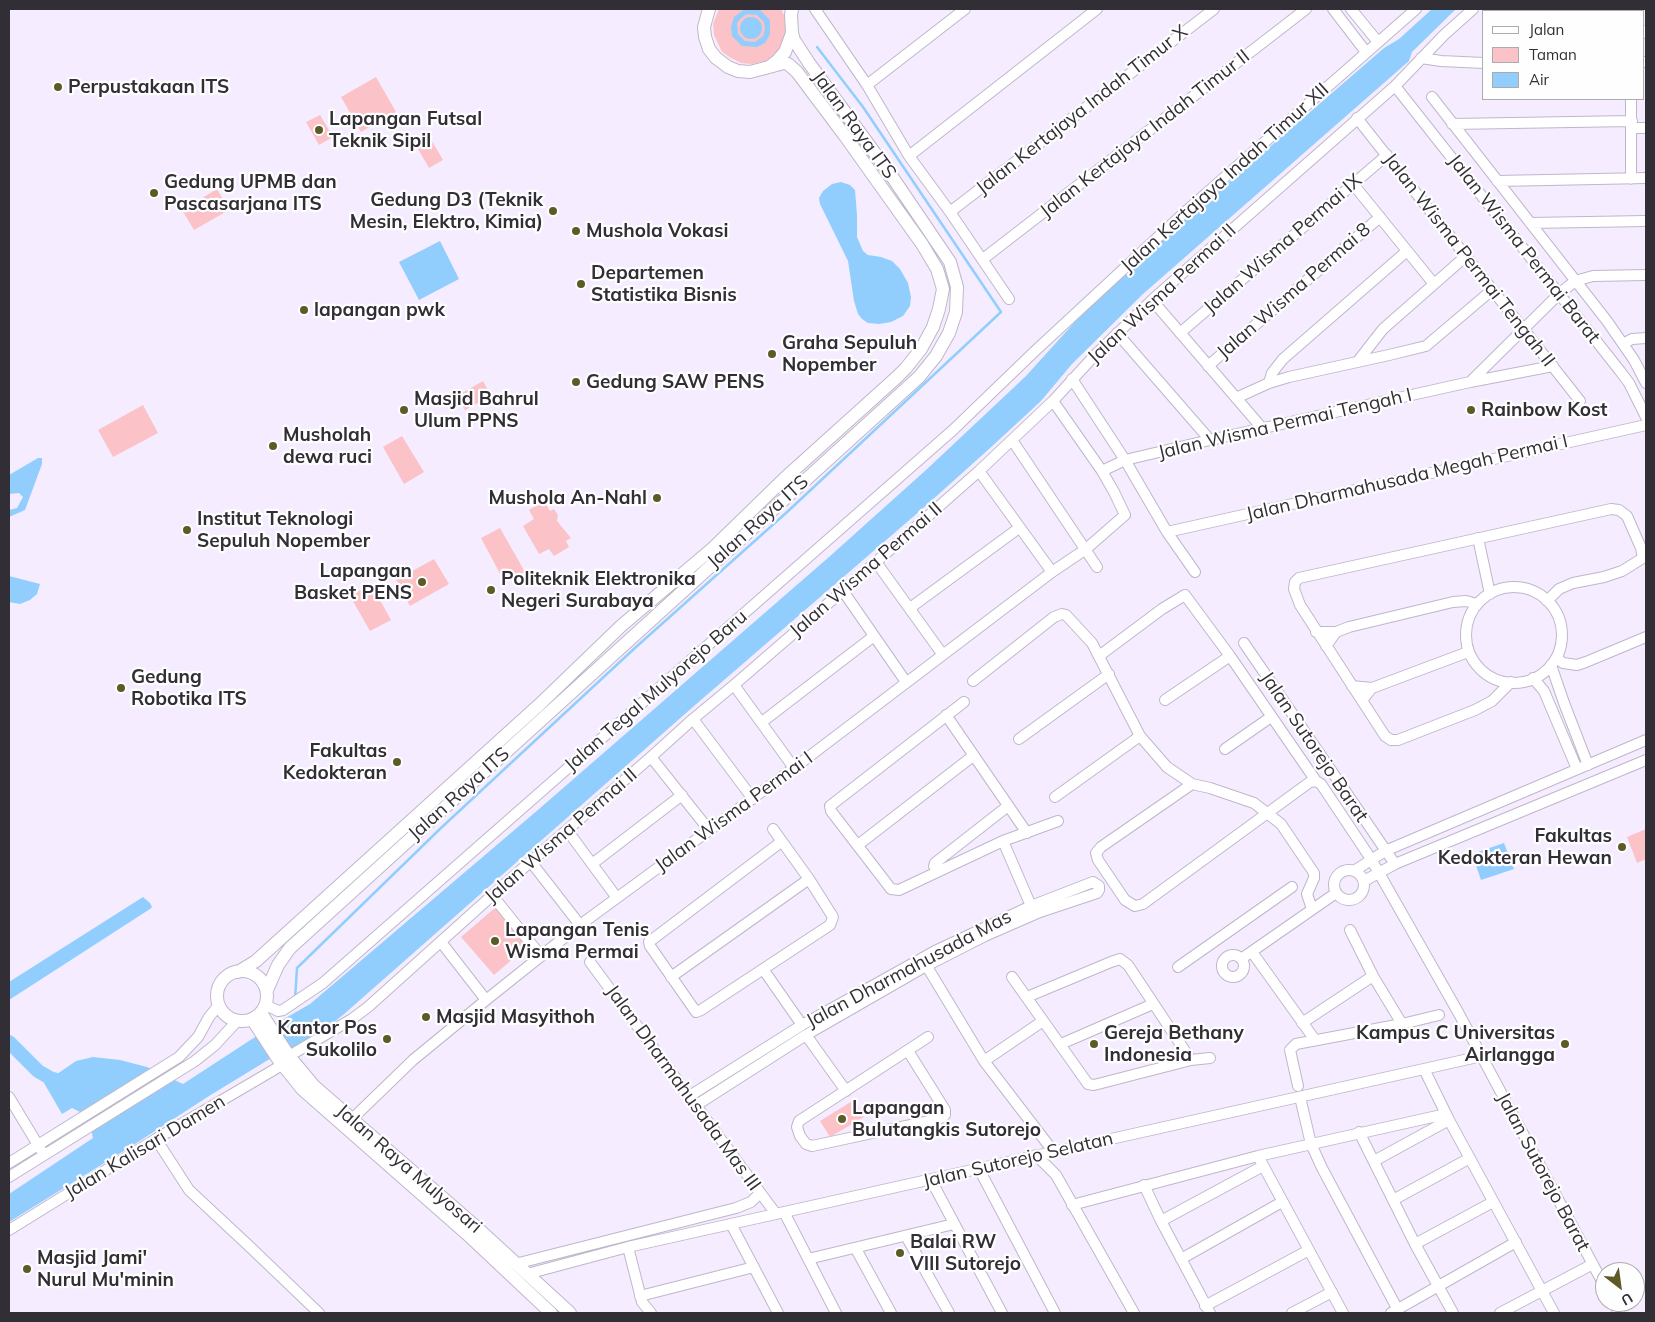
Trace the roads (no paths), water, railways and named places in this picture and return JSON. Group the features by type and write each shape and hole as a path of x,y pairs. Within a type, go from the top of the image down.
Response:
{"main road":[{"path":"709,9 704,27 709,49 716,58 728,67 738,71 750,72 769,67 785,52 792,33 792,9"},
{"name":"Jalan Raya ITS","path":"238,972 256,961 383,854 621,648 919,377 936,356 949,333 956,312 957,287 950,262 893,178 809,63 794,40 792,33"},
{"name":"Jalan Raya ITS","path":"394,844 621,626 706,554 906,368 921,349 933,327 939,309 942,289 937,269 881,186 792,66 784,63 769,67"},
{"path":"881,186 893,178"},
{"path":"890,199 902,192"},
{"path":"789,475 799,485"},
{"path":"778,485 789,494"},
{"path":"621,626 631,638"},
{"path":"611,636 621,648"},
{"name":"Jalan Raya ITS","path":"267,990 278,966 290,948 383,854"},
{"path":"238,972 253,973 259,977 267,990 262,1018 238,1020 226,1015 219,1004 218,998 221,984 231,974 238,972"},
{"name":"Jalan Raya Mulyosari","path":"262,1018 305,1092 470,1230 527,1274 570,1313"},
{"name":"Jalan Raya Mulyosari","path":"284,1058 470,1230 552,1313"}],"street":[{"path":"815,9 868,85 909,156 983,259 1009,299"},
{"path":"868,85 965,9"},
{"path":"909,156 1097,9"},
{"name":"Jalan Kertajaya Indah Timur X","path":"950,212 1214,9"},
{"name":"Jalan Kertajaya Indah Timur II","path":"983,259 1306,9"},
{"path":"1333,9 1366,52"},
{"path":"1351,9 1378,42"},
{"name":"Jalan Kertajaya Indah Timur XII","path":"1035,351 1184,213 1416,9"},
{"name":"Jalan Wisma Permai II","path":"284,1058 352,1019 492,895 652,758 693,719 876,562 979,471 1053,402 1072,379 1152,300 1357,118 1396,86 1414,65 1473,9"},
{"path":"1414,65 1441,62 1482,63"},
{"name":"Jalan Wisma Permai Barat","path":"1396,86 1620,370 1629,383 1646,417"},
{"path":"1432,97 1530,223 1573,283 1604,317 1623,344 1646,383"},
{"path":"1631,179 1632,100"},
{"name":"Jalan Wisma Permai Tengah II","path":"1357,118 1580,401"},
{"path":"1452,124 1631,124 1646,128"},
{"name":"Jalan Wisma Permai IX","path":"1180,333 1386,155"},
{"path":"1497,181 1646,178"},
{"path":"1353,184 1434,284"},
{"name":"Jalan Wisma Permai 8","path":"1208,366 1380,217"},
{"path":"1530,223 1646,221"},
{"path":"1268,383 1272,373 1282,359 1407,251"},
{"path":"1358,361 1383,329 1466,256"},
{"path":"1470,382 1560,293 1573,283 1593,276 1646,275"},
{"path":"1236,398 1268,383 1426,346 1492,290"},
{"path":"1152,300 1262,428"},
{"path":"1117,334 1210,440"},
{"path":"1623,344 1632,339 1646,338"},
{"name":"Jalan Tegal Mulyorejo Baru","path":"262,1018 293,1004 330,976 938,443 1035,351"},
{"name":"Jalan Wisma Permai Tengah I","path":"1113,465 1262,428 1470,382 1553,366"},
{"path":"1072,379 1113,465"},
{"path":"1053,402 1149,502 1195,572"},
{"name":"Jalan Dharmahusada Megah Permai I","path":"1167,532 1646,425"},
{"path":"1012,440 1097,567"},
{"name":"Jalan Wisma Permai I","path":"351,1120 413,1060 541,956 1086,548 1125,515 1114,492 1113,465"},
{"path":"979,471 1052,572"},
{"path":"1511,682 1492,701 1475,710 1398,740 1391,740 1385,736 1316,632 1296,596 1295,582 1299,578 1611,509 1619,510 1627,516 1645,560 1604,577 1573,583 1559,589 1547,601"},
{"path":"910,608 1020,528"},
{"path":"1478,538 1490,594"},
{"path":"876,562 943,655"},
{"path":"1504,588 1520,588 1535,592 1547,601 1558,616 1562,634 1561,646 1554,662 1533,678 1511,682 1496,681 1484,674 1474,664 1468,652 1465,635 1469,619 1477,604 1490,594 1504,588"},
{"path":"843,591 906,682"},
{"name":"Jalan Sutorejo Barat","path":"1099,656 1162,609 1185,596 1230,656 1316,781 1321,784 1371,859 1482,1056 1595,1268"},
{"path":"1316,632 1336,632 1349,627 1453,602 1466,601 1477,604"},
{"path":"973,681 1054,617 1062,614 1066,615 1084,634 1099,656 1140,736 1167,767 1192,784 1254,803 1281,824 1297,845 1314,873 1308,894 1312,910"},
{"path":"1326,646 1336,632"},
{"path":"762,722 874,636"},
{"path":"1554,662 1577,665 1646,637"},
{"name":"Jalan Sutorejo Barat","path":"1244,642 1395,864"},
{"path":"1352,686 1372,688 1468,652"},
{"path":"1165,700 1230,656"},
{"path":"1554,662 1582,767"},
{"path":"1018,739 1109,674"},
{"path":"1533,678 1544,691 1590,783"},
{"path":"734,685 794,768"},
{"path":"1362,700 1372,688"},
{"path":"964,702 830,806 831,811 891,889 895,890 1003,842 1058,821"},
{"path":"946,716 1027,833"},
{"path":"1225,749 1271,717"},
{"path":"693,719 753,799"},
{"path":"1055,797 1140,736"},
{"path":"1354,870 1359,873 1364,881 1364,891 1358,898 1348,900 1339,897 1334,883 1339,874 1354,870 1385,851 1646,740"},
{"path":"858,845 973,756"},
{"path":"652,758 709,830"},
{"path":"1364,881 1395,864 1646,760"},
{"path":"1192,784 1101,847 1096,853 1098,860 1125,900 1135,906 1143,904 1310,782 1316,781"},
{"path":"592,864 682,796"},
{"path":"941,870 936,869 934,866 935,862 1008,806"},
{"path":"773,829 809,879 833,917 830,925 697,1012 694,1011 649,942 781,842"},
{"path":"567,830 617,898"},
{"path":"1003,842 1031,906"},
{"path":"531,862 580,926"},
{"path":"671,977 809,879"},
{"name":"Jalan Dharmahusada Mas","path":"688,1096 924,962 1031,906 1093,882 1099,886 1100,890 1097,893 1040,912 924,962"},
{"path":"1178,967 1292,887"},
{"path":"1241,959 1336,893"},
{"path":"492,895 541,956"},
{"path":"1350,930 1373,976 1402,1024"},
{"path":"1215,941 1226,957"},
{"path":"441,942 486,1000"},
{"path":"1252,952 1315,1040"},
{"path":"1236,955 1241,959 1244,966 1241,973 1235,977 1224,974 1221,967 1226,957 1236,955"},
{"path":"1027,997 1110,962 1120,960 1128,965 1191,1060"},
{"name":"Jalan Dharmahusada Mas III","path":"590,962 760,1193 780,1213 808,1259 836,1313"},
{"path":"924,962 984,1061 1053,1151 1056,1175"},
{"path":"762,969 846,1091"},
{"path":"1302,1023 1373,976"},
{"path":"1012,977 1088,1084 1091,1085 1191,1060 1210,1058"},
{"path":"9,1177 90,1126 169,1071 190,1046 219,1004"},
{"path":"1061,1044 1153,1004"},
{"path":"1298,1086 1290,1050 1296,1044 1439,1015"},
{"path":"9,1163 82,1118 169,1071 195,1060 215,1045 238,1020"},
{"path":"984,1061 1043,1021"},
{"name":"Jalan Dharmahusada Mas","path":"695,1106 804,1030"},
{"path":"908,1051 945,1110 945,1114 941,1118 812,1146 806,1144 800,1136 797,1127 799,1121 928,1037"},
{"name":"Jalan Sutorejo Selatan","path":"527,1274 628,1247 1482,1056"},
{"name":"Jalan Kalisari Damen","path":"9,1230 284,1058"},
{"path":"1424,1069 1554,1313"},
{"path":"9,1097 44,1155"},
{"path":"1300,1097 1311,1144 1394,1311 1439,1288 1516,1242"},
{"path":"1072,1205 1144,1185 1358,1132 1448,1117"},
{"path":"1374,1162 1448,1117"},
{"path":"1358,1132 1415,1244 1453,1313"},
{"path":"156,1138 189,1190 319,1313"},
{"path":"1036,1155 1056,1175 1134,1313"},
{"path":"1258,1156 1343,1313"},
{"path":"1393,1200 1470,1158"},
{"path":"1161,1222 1263,1166"},
{"path":"979,1169 1055,1313"},
{"path":"931,1180 1002,1313"},
{"path":"1144,1185 1161,1222 1208,1309 1309,1250"},
{"path":"515,1264 736,1208 750,1202 760,1193"},
{"path":"1181,1259 1282,1202"},
{"path":"1415,1244 1494,1202"},
{"path":"731,1224 778,1313"},
{"path":"808,1259 954,1224"},
{"path":"906,1236 949,1313"},
{"path":"628,1247 640,1296 643,1304 651,1313"},
{"path":"856,1249 891,1313"},
{"path":"1500,1313 1593,1264"},
{"path":"640,1296 754,1268"},
{"path":"1292,1313 1332,1292"}],"water":[{"path":"745,9 760,10 770,20 770,34 765,43 757,47 742,46 732,36 731,27 734,17","holes":["747,14 757,15 764,22 763,36 755,42 745,41 738,34 737,23"]},
{"path":"1432,9 1456,9 1412,52 1409,61 1143,294 1072,364 1041,401 989,449 343,1015 320,1033 293,1049 268,1060 9,1222 9,1194 93,1138 90,1125 80,1112 72,1108 62,1114 44,1083 76,1061 93,1057 120,1060 147,1067 183,1084 275,1024 310,1004 539,809 829,557 926,470 1026,376 1101,293 1384,48 1399,39"},
{"path":"751,17 759,20 762,28 759,36 751,39 743,36 740,28 743,20"},
{"path":"841,182 850,185 855,190 857,237 863,251 868,255 892,261 900,269 908,283 911,297 910,306 903,316 891,322 868,323 858,314 854,301 848,261 820,204 819,198 823,191 832,184"},
{"path":"440,241 459,279 419,300 399,262"},
{"path":"38,458 42,458 42,464 25,510 9,517 9,510 17,508 23,497 19,493 9,494 9,475"},
{"path":"9,576 40,584 37,594 30,600 20,604 9,602"},
{"path":"1504,843 1514,869 1481,880 1472,854"},
{"path":"143,897 150,903 152,907 150,909 9,1000 9,982"}],"waterway":[{"path":"295,999 297,968 442,827 636,647 786,513 1001,312 863,107 817,47"},
{"path":"9,1042 38,1071 50,1078 68,1084"}],"place":[{"name":"Perpustakaan ITS","path":"58,87"},
{"name":"Lapangan Futsal Teknik Sipil","path":"319,130"},
{"name":"Gedung UPMB dan Pascasarjana ITS","path":"154,193"},
{"name":"Gedung D3 (Teknik Mesin, Elektro, Kimia)","path":"553,211"},
{"name":"Mushola Vokasi","path":"576,231"},
{"name":"Departemen Statistika Bisnis","path":"581,284"},
{"name":"lapangan pwk","path":"304,310"},
{"name":"Graha Sepuluh Nopember","path":"772,354"},
{"name":"Gedung SAW PENS","path":"576,382"},
{"name":"Masjid Bahrul Ulum PPNS","path":"404,410"},
{"name":"Rainbow Kost","path":"1471,410"},
{"name":"Musholah dewa ruci","path":"273,446"},
{"name":"Mushola An-Nahl","path":"657,498"},
{"name":"Institut Teknologi Sepuluh Nopember","path":"187,530"},
{"name":"Lapangan Basket PENS","path":"422,582"},
{"name":"Politeknik Elektronika Negeri Surabaya","path":"491,590"},
{"name":"Gedung Robotika ITS","path":"121,688"},
{"name":"Fakultas Kedokteran","path":"397,762"},
{"name":"Fakultas Kedokteran Hewan","path":"1622,847"},
{"name":"Lapangan Tenis Wisma Permai","path":"495,941"},
{"name":"Masjid Masyithoh","path":"426,1017"},
{"name":"Kantor Pos Sukolilo","path":"387,1039"},
{"name":"Gereja Bethany Indonesia","path":"1094,1044"},
{"name":"Kampus C Universitas Airlangga","path":"1565,1044"},
{"name":"Lapangan Bulutangkis Sutorejo","path":"842,1119"},
{"name":"Balai RW VIII Sutorejo","path":"900,1253"},
{"name":"Masjid Jami' Nurul Mu'minin","path":"27,1269"}]}
